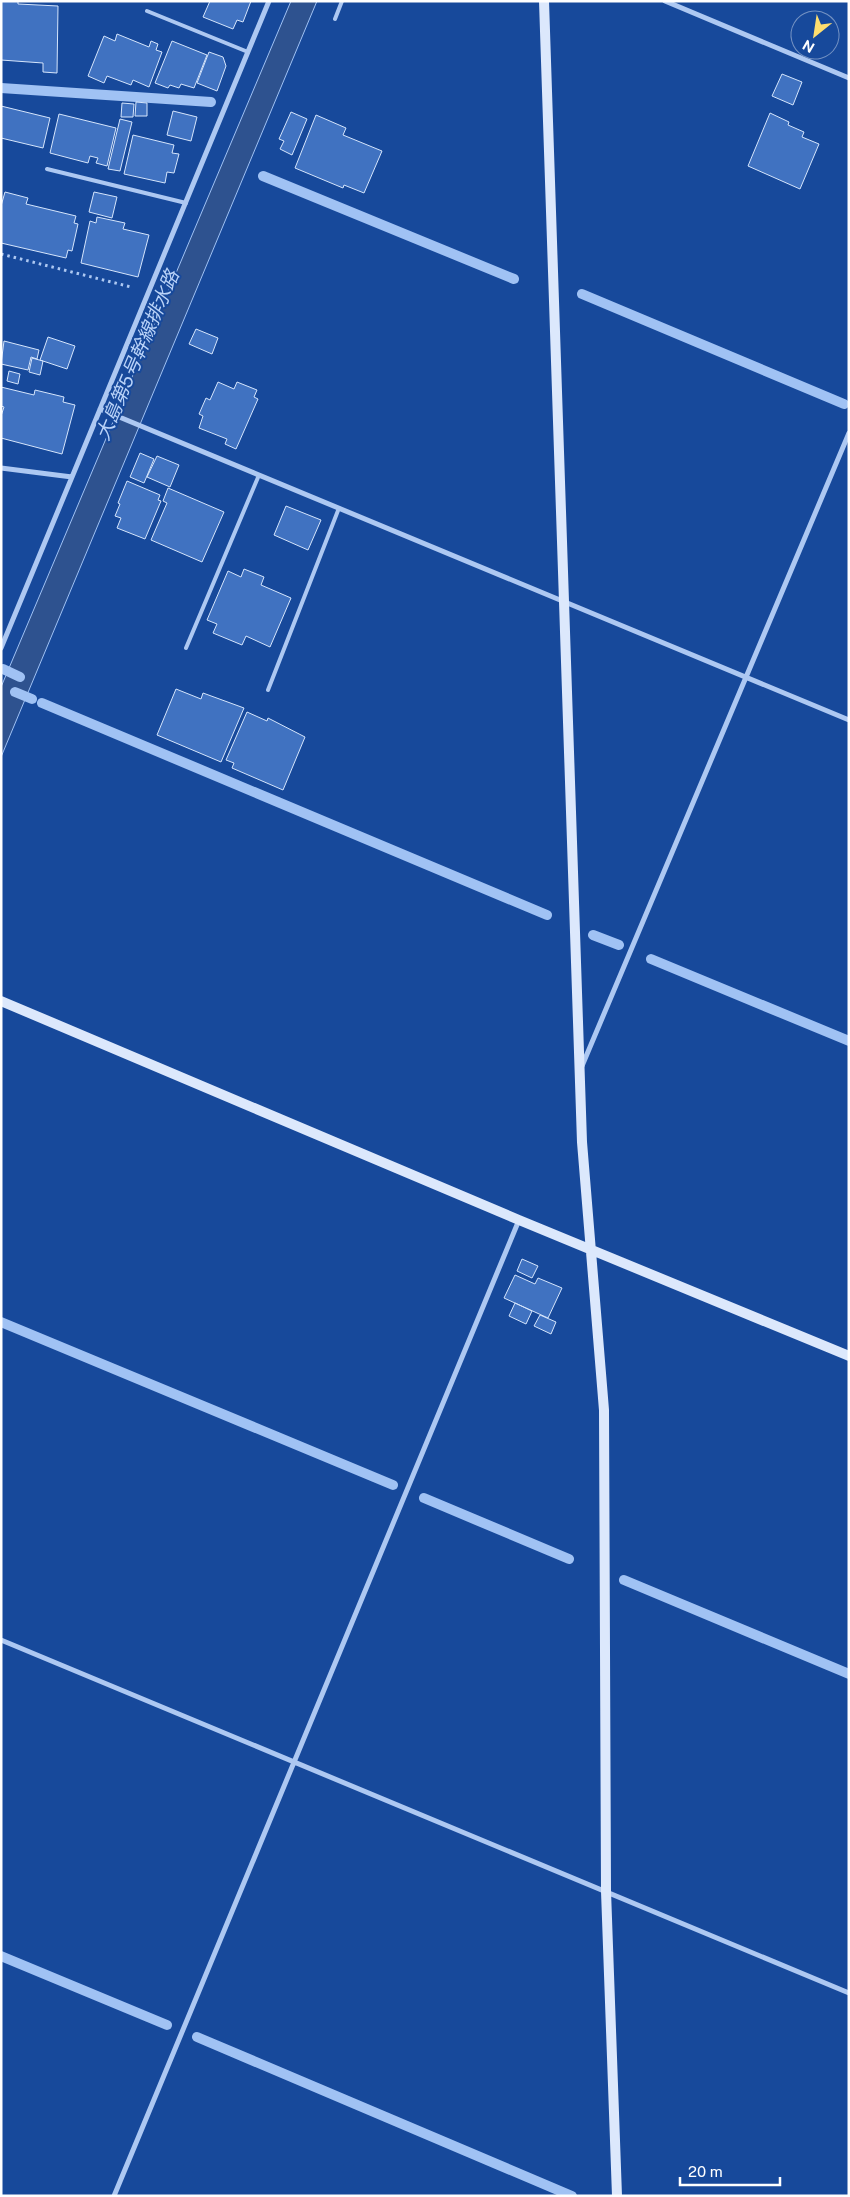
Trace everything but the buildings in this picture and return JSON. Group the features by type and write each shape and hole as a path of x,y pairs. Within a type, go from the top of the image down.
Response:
{"street":[{"path":"1,648 269,1"},
{"path":"544,1 562,600 579,1073 582,1142 604,1410 606,1891 617,2196"},
{"path":"666,1 849,78"},
{"path":"100,409 849,720"},
{"path":"579,1073 849,433"},
{"path":"1,468 72,476"},
{"path":"1,1001 519,1220 849,1356"},
{"path":"114,2196 519,1220"},
{"path":"1,1640 849,1992"}],"lane":[{"path":"335,19 342,1"},
{"path":"148,11 248,52"},
{"path":"47,169 186,203"},
{"path":"186,648 258,475"},
{"path":"268,690 338,508"}],"path":[{"path":"1,254 149,291"}],"water":[{"path":"291,1 317,1 1,757 1,687"}],"waterway":[{"path":"1,88 211,102"},
{"path":"263,176 514,279"},
{"path":"582,294 844,404"},
{"path":"3,669 20,677"},
{"path":"15,692 32,699"},
{"path":"42,703 547,915"},
{"path":"593,935 619,945"},
{"path":"651,959 849,1041"},
{"path":"1,1322 393,1485"},
{"path":"424,1498 569,1559"},
{"path":"624,1580 849,1674"},
{"path":"1,1956 167,2025"},
{"path":"197,2037 572,2196"}],"water label":[{"name":"大島第5号幹線排水路","path":"137,355"}]}
